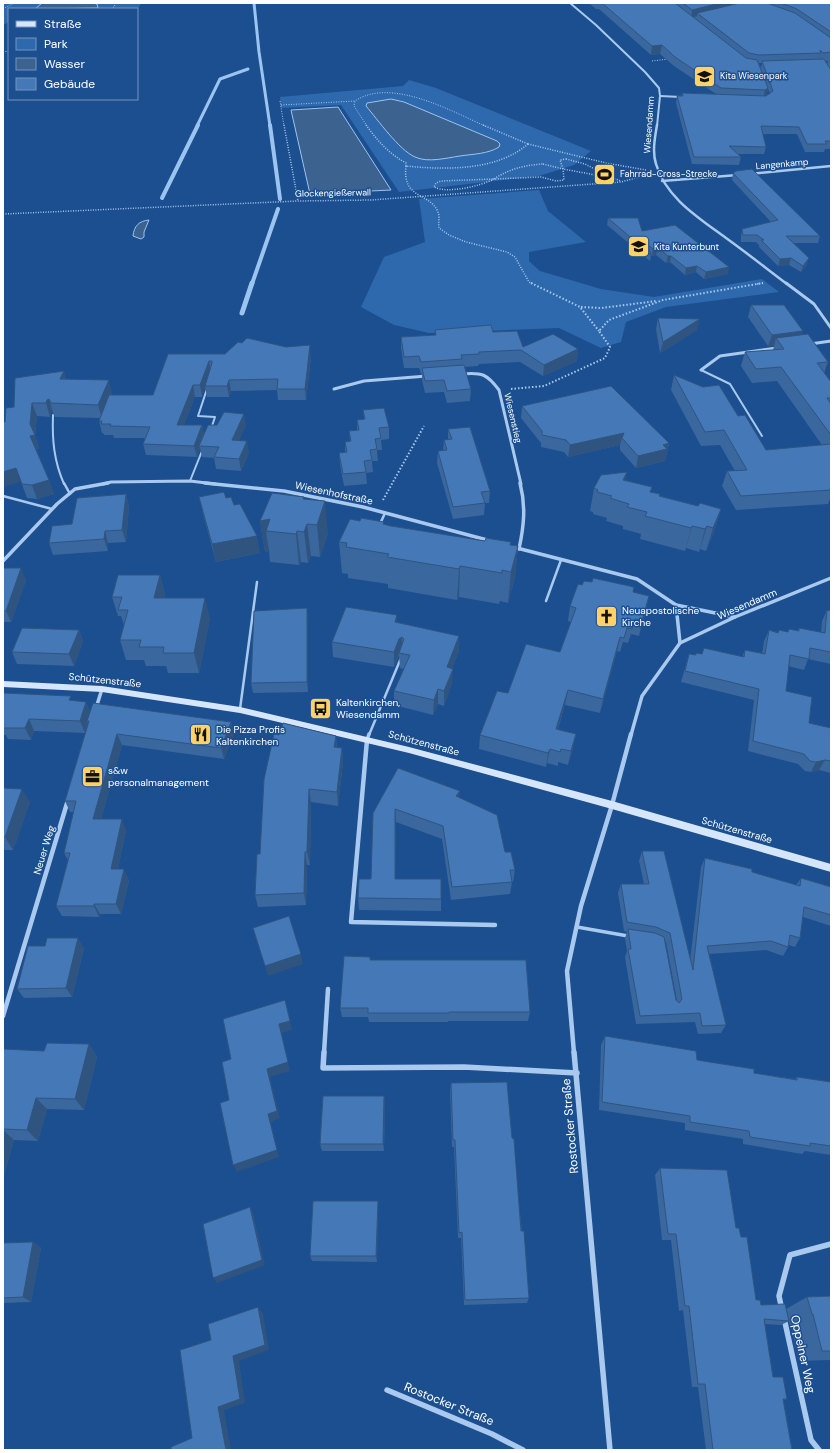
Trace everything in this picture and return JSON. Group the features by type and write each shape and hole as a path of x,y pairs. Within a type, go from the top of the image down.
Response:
{"main road":[{"name":"Schützenstraße","path":"3,684 102,689 240,710 409,750 612,805 831,868"}],"street":[{"name":"Wiesendamm","path":"570,3 635,62 659,88 660,96 654,149 655,163 662,181 685,208 814,304 831,328"},
{"path":"660,96 684,97"},
{"name":"Langenkamp","path":"747,174 831,166"},
{"path":"662,181 739,174"},
{"path":"809,344 831,341"},
{"path":"701,370 720,356 779,348"},
{"name":"Wiesenstieg","path":"458,374 482,372 490,377 499,390 523,494 524,527 520,549"},
{"path":"334,389 364,381 435,376"},
{"name":"Wiesenhofstraße","path":"3,561 52,509 75,489 111,482 190,480 284,491 377,511 497,543"},
{"path":"512,547 637,579 676,605 735,617"},
{"name":"Wiesendamm","path":"612,805 642,696 680,643 735,617 831,578"},
{"path":"676,605 680,643"},
{"path":"95,712 102,689"},
{"path":"367,740 351,922 495,925"},
{"name":"Neuer Weg","path":"3,1016 70,796"},
{"name":"Rostocker Straße","path":"610,1450 567,971 581,906 612,805"},
{"path":"328,989 323,1068 464,1067 577,1074"},
{"name":"Oppelner Weg","path":"819,1450 811,1440 779,1296 790,1255 831,1244"},
{"name":"Rostocker Straße","path":"387,1390 492,1434 523,1450"}],"lane":[{"path":"701,370 730,384 762,436"},
{"path":"207,388 198,416 215,417 210,431"},
{"path":"53,415 52,435 54,458 57,471 70,494"},
{"path":"190,480 204,445"},
{"path":"3,496 52,509"},
{"path":"379,527 384,513"},
{"path":"546,601 561,560"},
{"path":"240,710 257,582"},
{"path":"367,740 402,655"},
{"path":"577,927 636,938"}],"path":[{"path":"3,9 14,3"},
{"path":"635,62 673,59"},
{"path":"281,105 355,101 359,97 370,95 402,94 417,97 528,144 606,164 658,171"},
{"path":"280,101 298,201"},
{"path":"355,101 354,106 383,146 395,158 406,163 404,176 407,185 436,207 440,213 438,223 440,228 449,235 466,242 515,257 529,282 580,307 600,308 662,300 781,280"},
{"path":"406,166 422,168 445,167 490,162 512,157 523,150 528,144"},
{"path":"612,178 563,169 546,165 531,165 514,169 494,179 488,182 470,187 441,190 434,187 436,183 440,181 494,179 541,177 561,180 565,178 563,169 560,160 566,159 585,164 621,182"},
{"name":"Glockengießerwall","path":"3,214 298,201 371,200 621,182 643,176 662,181"},
{"path":"598,331 609,320 662,300"},
{"path":"499,390 544,386 605,358 610,347 580,307"},
{"path":"377,511 424,426"}],"green space":[{"path":"4,3 42,3 36,8 8,8 8,22 3,25"},
{"path":"93,3 141,3 138,9 98,8 97,4"},
{"path":"409,80 436,88 591,151 574,165 539,176 399,192 341,105 281,108 280,97 403,86","holes":["399,100 497,141 495,149 439,159"]},
{"path":"539,190 548,211 586,242 529,252 529,261 540,271 601,289 654,297 762,279 779,292 666,307 626,322 621,342 601,348 559,328 429,333 394,325 361,307 384,257 425,242 419,199"}],"water":[{"path":"42,3 93,3 97,4 98,8 36,8"},
{"path":"391,99 404,102 497,141 500,144 499,147 485,152 437,160 426,160 415,157 402,148 366,106 367,103"},
{"path":"338,107 391,190 310,194 291,110"},
{"path":"149,220 144,232 144,237 141,239 133,236 138,225"}],"building":[{"path":"602,3 675,3 746,58 757,60 768,88 765,90 721,88 675,57 662,45 652,46"},
{"path":"683,3 720,3 692,10"},
{"path":"740,3 767,3 795,13 831,38 831,52 823,53 820,50 821,53 759,55 749,53 697,13"},
{"path":"781,3 831,3 831,32 797,9"},
{"path":"824,59 831,70 831,141 825,141 827,144 807,144 799,127 761,126 766,147 729,146 741,157 694,157 677,96 683,96 682,93 766,96 773,91 762,61"},
{"path":"752,169 820,236 786,236 809,258 803,266 791,258 780,259 761,240 764,240 757,235 743,235 742,229 778,220 733,173 736,171"},
{"path":"608,218 638,218 642,231 675,225 729,267 706,272 697,266 686,268 658,248 653,249 647,244 651,255"},
{"path":"751,305 784,305 803,331 772,335"},
{"path":"658,318 700,319 663,342"},
{"path":"491,325 493,332 517,331 523,347 553,334 578,349 544,365 521,350 479,352 479,354 461,355 462,359 421,362 419,356 404,357 401,337 436,335 435,330"},
{"path":"808,334 828,362 817,363 831,382 831,398 827,398 831,404 831,435 781,367 756,369 745,352 784,349 776,338"},
{"path":"247,338 286,347 310,345 305,389 277,389 278,379 229,380 227,386 205,386 212,363 212,361 209,361 200,385 193,385 177,425 202,425 194,446 143,444 150,427 110,426 111,424 101,424 102,421 99,421 109,395 153,395 168,354 225,354 238,342 242,343"},
{"path":"464,365 471,389 447,391 444,380 425,381 422,368"},
{"path":"64,371 60,379 109,380 98,405 51,403 49,399 46,403 32,403 30,424 35,435 30,436 49,480 32,485 22,484 16,468 3,472 3,423 5,422 6,408 14,407 15,378"},
{"path":"674,375 703,387 719,385 738,416 745,415 766,450 831,444 831,490 741,496 727,471 747,470 724,430 705,432"},
{"path":"611,386 669,443 663,445 667,449 638,456 622,438 624,433 570,445 566,440 542,435 542,431 522,406"},
{"path":"384,408 389,427 379,428 381,438 375,439 377,449 370,450 372,460 364,461 366,472 343,474 339,453 347,452 345,442 351,441 349,431 359,430 357,420 365,419 363,410"},
{"path":"224,412 244,414 232,440 247,441 239,459 214,457 219,447 199,446 208,425 217,425"},
{"path":"470,427 490,491 481,492 485,503 453,507 438,451 447,450 444,440 452,439 448,429"},
{"path":"627,472 623,480 652,487 650,492 660,494 659,496 698,506 700,503 721,509 713,528 707,526 705,529 692,526 691,528 645,516 647,512 627,507 629,504 610,498 612,496 597,492 598,490 594,488 601,475"},
{"path":"224,492 226,498 231,497 234,505 240,504 257,536 212,544 199,497"},
{"path":"272,493 304,497 303,499 325,501 317,525 307,524 304,532 297,531 296,534 266,531 270,519 260,521"},
{"path":"126,494 122,530 105,531 104,539 49,543 52,526 72,524 77,498"},
{"path":"361,518 384,522 383,524 391,526 485,541 486,538 511,542 510,545 518,546 511,572 502,570 502,573 460,566 459,569 387,557 389,554 346,547 347,543 339,542 350,519 360,521"},
{"path":"3,568 21,568 6,611 3,611"},
{"path":"118,575 160,575 154,598 205,598 194,653 163,653 164,647 139,647 141,640 120,640 128,610 118,610 122,597 112,597"},
{"path":"593,578 634,587 633,592 649,596 642,621 635,619 632,629 627,628 624,638 620,637 603,699 568,690 556,729 576,734 571,751 561,749 560,752 550,749 548,753 480,735 497,691 508,693 526,644 560,652 576,608 570,606 578,584 582,585 584,581 592,582"},
{"path":"346,607 397,615 395,622 459,636 447,667 453,669 444,691 438,689 434,700 394,691 410,655 399,653 404,639 402,637 399,639 394,652 332,642"},
{"path":"307,608 307,682 251,683 254,611"},
{"path":"827,610 831,611 831,652 810,648 809,659 790,655 786,691 812,697 809,723 831,728 831,761 810,761 804,754 753,741 759,689 685,671 689,654 702,654 704,648 744,657 745,650 765,654 769,630 778,633 779,630 788,632 789,629 799,631 799,628 825,633"},
{"path":"22,628 79,630 69,654 12,652"},
{"path":"3,693 71,696 69,700 86,702 80,721 29,719 25,728 3,728"},
{"path":"93,703 231,722 221,748 117,734 93,819 122,819 111,869 124,869 116,904 94,904 94,906 56,906 70,853 64,853 76,801 65,801"},
{"path":"283,723 336,736 334,747 342,748 337,792 309,789 304,893 255,895 257,854 260,854 264,779 274,734 279,735"},
{"path":"398,768 460,791 456,796 497,815 505,852 511,852 515,870 510,870 512,882 452,887 443,826 395,809 395,879 441,879 441,899 358,898 359,879 371,879 373,813"},
{"path":"3,788 22,789 5,837 3,837"},
{"path":"642,851 664,851 693,970 705,858 752,869 752,872 800,886 801,878 831,887 831,915 804,907 800,938 790,935 788,947 771,941 707,946 726,1025 702,1026 700,1013 640,1016 628,949 631,949 628,929 655,933 664,937 676,1000 679,1003 682,999 670,933 656,927 627,922 621,884 649,884"},
{"path":"289,916 301,954 265,966 253,928"},
{"path":"47,938 78,938 66,988 17,989 28,946 45,946"},
{"path":"344,956 370,957 370,960 526,960 530,1012 368,1013 368,1008 340,1008"},
{"path":"285,1000 290,1021 279,1024 288,1062 267,1069 277,1111 268,1114 277,1150 233,1165 220,1103 229,1100 222,1062 231,1059 223,1019"},
{"path":"605,1036 696,1051 697,1060 754,1069 754,1073 797,1080 797,1077 831,1082 831,1146 810,1143 810,1146 750,1137 749,1131 690,1122 690,1116 602,1102"},
{"path":"47,1043 89,1044 75,1099 36,1098 27,1130 3,1129 3,1049 44,1051"},
{"path":"507,1082 512,1138 514,1139 521,1231 524,1231 529,1298 465,1300 462,1232 459,1233 455,1140 453,1140 451,1083"},
{"path":"323,1096 384,1096 383,1144 320,1144"},
{"path":"660,1168 727,1170 736,1228 739,1228 741,1237 747,1237 756,1300 760,1300 761,1305 785,1304 789,1321 764,1319 773,1377 783,1377 787,1399 783,1399 792,1450 713,1450 705,1384 698,1384 689,1306 685,1306 676,1234 668,1234"},
{"path":"313,1201 378,1201 376,1256 310,1256"},
{"path":"250,1207 262,1260 213,1278 203,1224"},
{"path":"33,1242 23,1297 3,1298 3,1243"},
{"path":"831,1296 831,1351 822,1351 813,1314 807,1297"},
{"path":"258,1307 265,1345 233,1356 240,1399 218,1407 226,1450 171,1450 171,1447 192,1438 180,1350 211,1340 208,1324"}],"waterway":[{"path":"254,3 259,52 270,126"},
{"path":"197,126 220,79 248,69"},
{"path":"162,198 198,125"},
{"path":"270,125 280,199"},
{"path":"252,284 278,209"},
{"path":"242,313 252,283"}],"place":[{"name":"Kita Wiesenpark","path":"704,76"},
{"name":"Fahrrad-Cross-Strecke","path":"604,174"},
{"name":"Kita Kunterbunt","path":"638,247"},
{"name":"Neuapostolische Kirche","path":"607,616"},
{"name":"Kaltenkirchen, Wiesendamm","path":"320,708"},
{"name":"Die Pizza Profis Kaltenkirchen","path":"201,735"},
{"name":"s&w personalmanagement","path":"93,776"}]}
